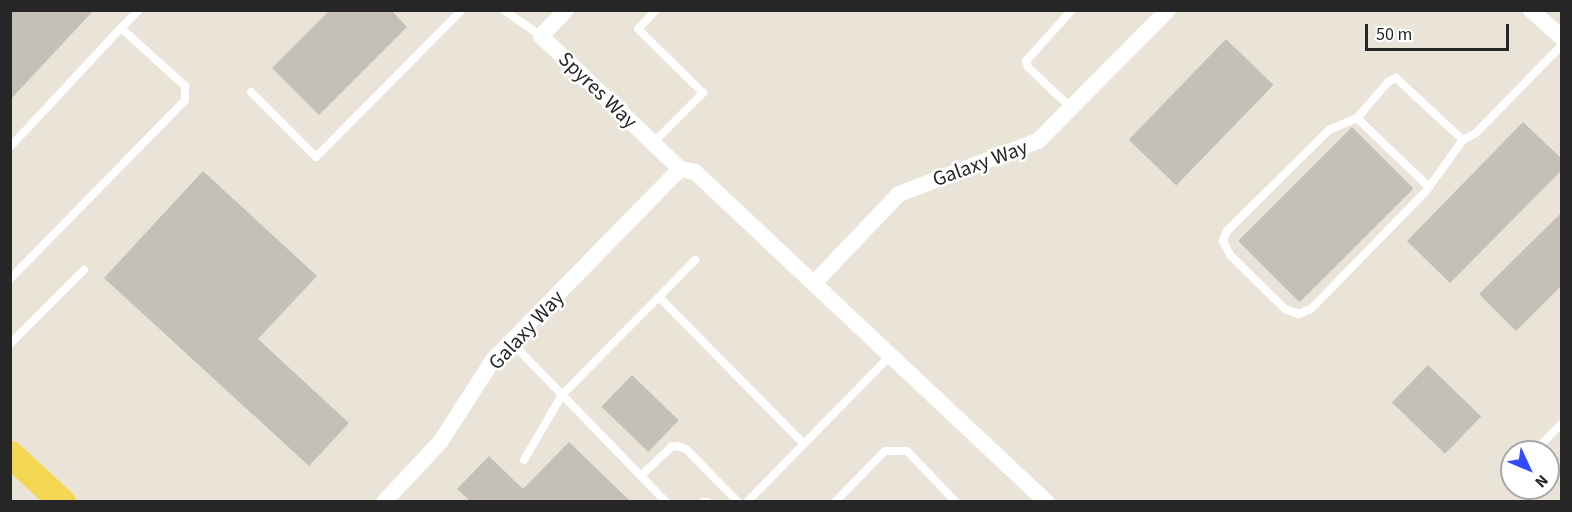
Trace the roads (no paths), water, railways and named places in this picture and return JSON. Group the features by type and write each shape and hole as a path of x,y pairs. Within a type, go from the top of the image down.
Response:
{"main road":[{"path":"10,454 62,501"}],"street":[{"name":"Spyres Way","path":"566,10 541,36 680,169 695,172 1040,500"},
{"name":"Galaxy Way","path":"814,283 899,194 1038,141 1168,10"},
{"path":"1531,10 1562,38"},
{"name":"Galaxy Way","path":"384,501 441,441 493,360 680,169"}],"lane":[{"path":"10,147 139,10"},
{"path":"251,92 316,157 462,10"},
{"path":"504,10 541,36"},
{"path":"653,143 703,93 638,29 656,10"},
{"path":"1072,10 1026,61 1028,68 1072,108"},
{"path":"10,279 185,100 185,86 122,28"},
{"path":"1462,140 1396,78 1388,82 1357,118 1329,130 1227,231 1223,242 1230,255 1285,309 1299,314 1311,309 1429,187 1462,140 1476,133 1562,45"},
{"path":"1357,118 1429,187"},
{"path":"524,460 562,395 695,260"},
{"path":"10,344 84,270"},
{"path":"659,297 804,444"},
{"path":"511,342 666,501"},
{"path":"747,501 890,356"},
{"path":"1546,440 1562,423"},
{"path":"641,476 671,447 678,446 686,449 738,501"},
{"path":"834,501 885,450 907,451 956,501"}]}
